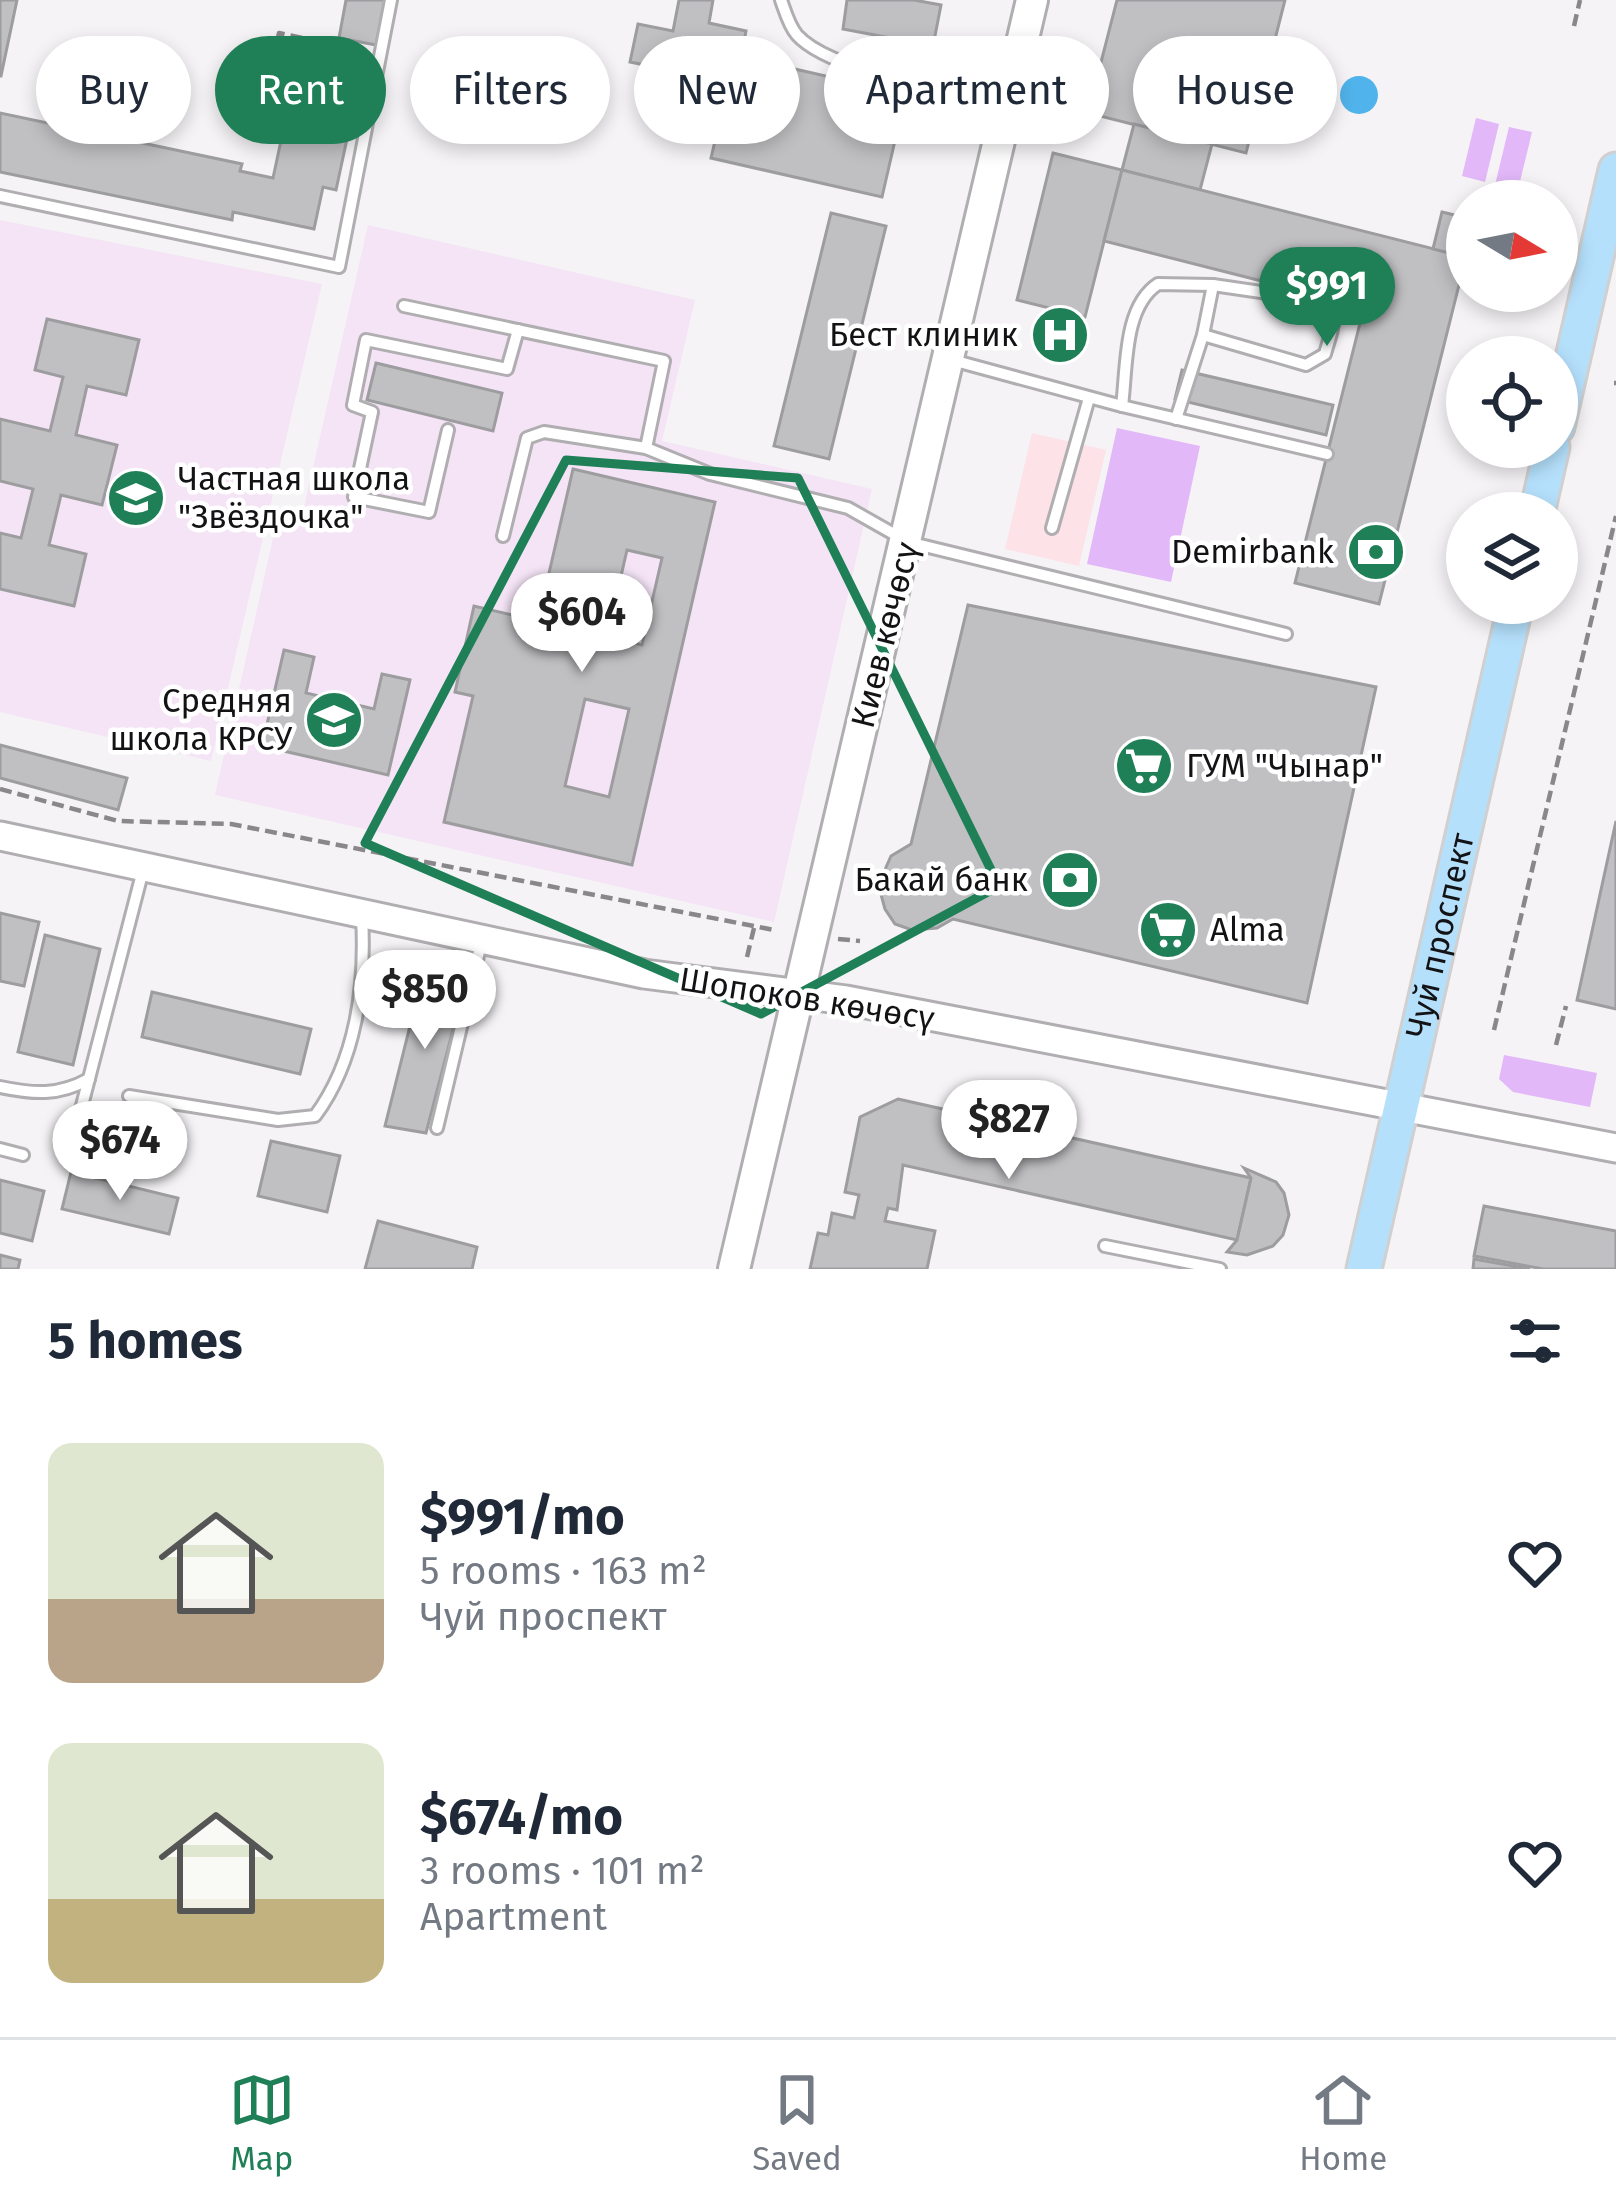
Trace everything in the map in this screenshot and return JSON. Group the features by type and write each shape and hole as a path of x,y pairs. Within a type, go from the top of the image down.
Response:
{"main road":[{"name":"Киев көчөсү","path":"1024,36 1032,0"},
{"name":"Киев көчөсү","path":"734,1269 999,144"},
{"path":"1578,336 1616,170"},
{"name":"Чуй проспект","path":"1364,1269 1511,624"}],"street":[{"name":"Шопоков көчөсү","path":"0,836 644,974 846,1000 1616,1148"}],"lane":[{"path":"385,36 392,0"},
{"path":"781,0 794,32 824,57"},
{"path":"0,196 339,267 363,144"},
{"path":"1122,406 1130,338 1141,299 1158,284 1213,286 1322,301 1335,316 1325,354 1306,365 1203,335"},
{"path":"1176,419 1213,286"},
{"path":"404,306 664,361 646,448"},
{"path":"448,430 429,512 354,497 371,412 353,405 366,340 507,369 518,330"},
{"path":"948,359 1327,454"},
{"path":"1052,528 1089,398"},
{"path":"503,536 527,438 544,432 646,448 710,474 848,508 908,542 1286,634"},
{"path":"71,1148 144,867"},
{"path":"129,1096 278,1120 315,1116 342,1070 353,1026 364,959 362,914"},
{"path":"437,1128 482,939"},
{"path":"0,1088 49,1094 68,1091 89,1079"},
{"path":"0,1149 23,1155"},
{"path":"1105,1246 1220,1269"}],"path":[{"path":"1574,26 1580,0"},
{"path":"1494,1030 1616,516"},
{"path":"0,790 118,821 231,824 775,930"},
{"path":"745,967 754,928"},
{"path":"838,939 860,941"},
{"path":"1556,1045 1566,1006"}],"highlighted area":[{"path":"566,460 798,478 999,886 761,1014 365,843"}],"shaded area":[{"path":"1476,118 1499,124 1485,180 1462,176"},
{"path":"1509,127 1532,132 1520,180 1496,180"},
{"name":"Частная школа \"Звёздочка\"","path":"0,220 322,284 211,761 0,712"},
{"path":"368,225 695,300 662,441 872,489 774,922 215,795 279,512 302,516"},
{"path":"1117,428 1200,446 1171,582 1087,564"},
{"path":"1032,433 1106,450 1079,566 1005,549"},
{"path":"1504,1055 1597,1073 1590,1107 1513,1092 1499,1079"}],"water":[{"path":"1359,76 1372,82 1378,95 1372,108 1359,114 1346,108 1340,95 1346,82"}],"building":[{"path":"0,0 17,0 1,76 0,76"},
{"path":"346,0 385,0 378,36 339,36"},
{"path":"679,0 713,0 709,23 746,31 745,36 635,36 638,24 673,31"},
{"path":"847,0 941,5 935,36 880,36 843,29"},
{"path":"1117,0 1285,0 1276,36 1133,36 1133,124 1109,118 1108,36"},
{"path":"800,70 824,76 824,144 894,144 882,197 711,158 714,144 800,144"},
{"path":"0,113 36,121 36,144 147,144 242,164 240,171 273,178 280,144 346,144 336,190 323,187 314,229 233,212 232,220 0,172"},
{"path":"1133,128 1133,144 1212,144 1200,190 1122,170"},
{"path":"1210,144 1248,144 1246,153"},
{"path":"1053,153 1122,170 1085,317 1017,300"},
{"path":"1122,170 1446,252 1446,312 1452,312 1379,604 1295,583 1364,307 1104,241"},
{"path":"1442,212 1446,213 1446,252 1433,249"},
{"path":"831,213 886,226 829,459 774,446"},
{"path":"47,319 139,340 126,395 87,386 76,435 117,445 102,505 61,495 49,545 86,554 74,606 0,589 0,533 21,538 33,489 0,481 0,419 50,431 63,377 35,370"},
{"path":"376,363 502,393 493,431 367,400"},
{"path":"1182,370 1333,405 1326,435 1175,399"},
{"path":"573,469 715,502 632,865 444,822 473,696 455,692 474,606 538,621","holes":["627,550 662,558 642,645 607,637","585,699 629,709 609,797 565,786"]},
{"name":"ГУМ \"Чынар\"","path":"968,605 1376,687 1307,1003 953,919 937,928 912,930 895,924 880,891 884,872 891,856 911,844"},
{"name":"Средняя школа КРСУ","path":"284,650 314,657 306,693 374,709 382,674 410,680 388,775 262,746"},
{"path":"0,745 127,778 118,810 0,778"},
{"path":"1616,821 1616,1009 1577,1000"},
{"path":"0,913 39,922 24,986 0,981"},
{"path":"45,935 100,949 73,1065 18,1052"},
{"path":"424,970 466,980 426,1133 385,1126"},
{"path":"152,992 311,1029 300,1074 142,1037"},
{"path":"898,1099 1251,1178 1237,1240 903,1165 897,1210 888,1208 885,1221 935,1231 927,1269 810,1269 818,1233 828,1235 832,1213 854,1218 859,1195 845,1192 860,1117"},
{"path":"271,1141 340,1156 327,1212 258,1196"},
{"path":"1244,1168 1276,1182 1289,1215 1283,1235 1273,1246 1247,1255 1227,1252 1237,1240 1251,1178"},
{"path":"71,1172 178,1198 169,1234 62,1209"},
{"path":"0,1180 44,1191 32,1241 0,1233"},
{"path":"1484,1206 1616,1231 1616,1269 1543,1269 1474,1256"},
{"path":"378,1221 477,1247 472,1269 365,1269"},
{"path":"0,1255 20,1260 18,1269 0,1269"},
{"path":"1474,1259 1530,1269 1473,1269"}],"place":[{"name":"Бест клиник","path":"1060,335"},
{"name":"Частная школа \"Звёздочка\"","path":"136,498"},
{"name":"Demirbank","path":"1376,552"},
{"name":"Средняя школа КРСУ","path":"334,720"},
{"name":"ГУМ \"Чынар\"","path":"1144,766"},
{"name":"Бакай банк","path":"1070,880"},
{"name":"Alma","path":"1168,930"}]}
